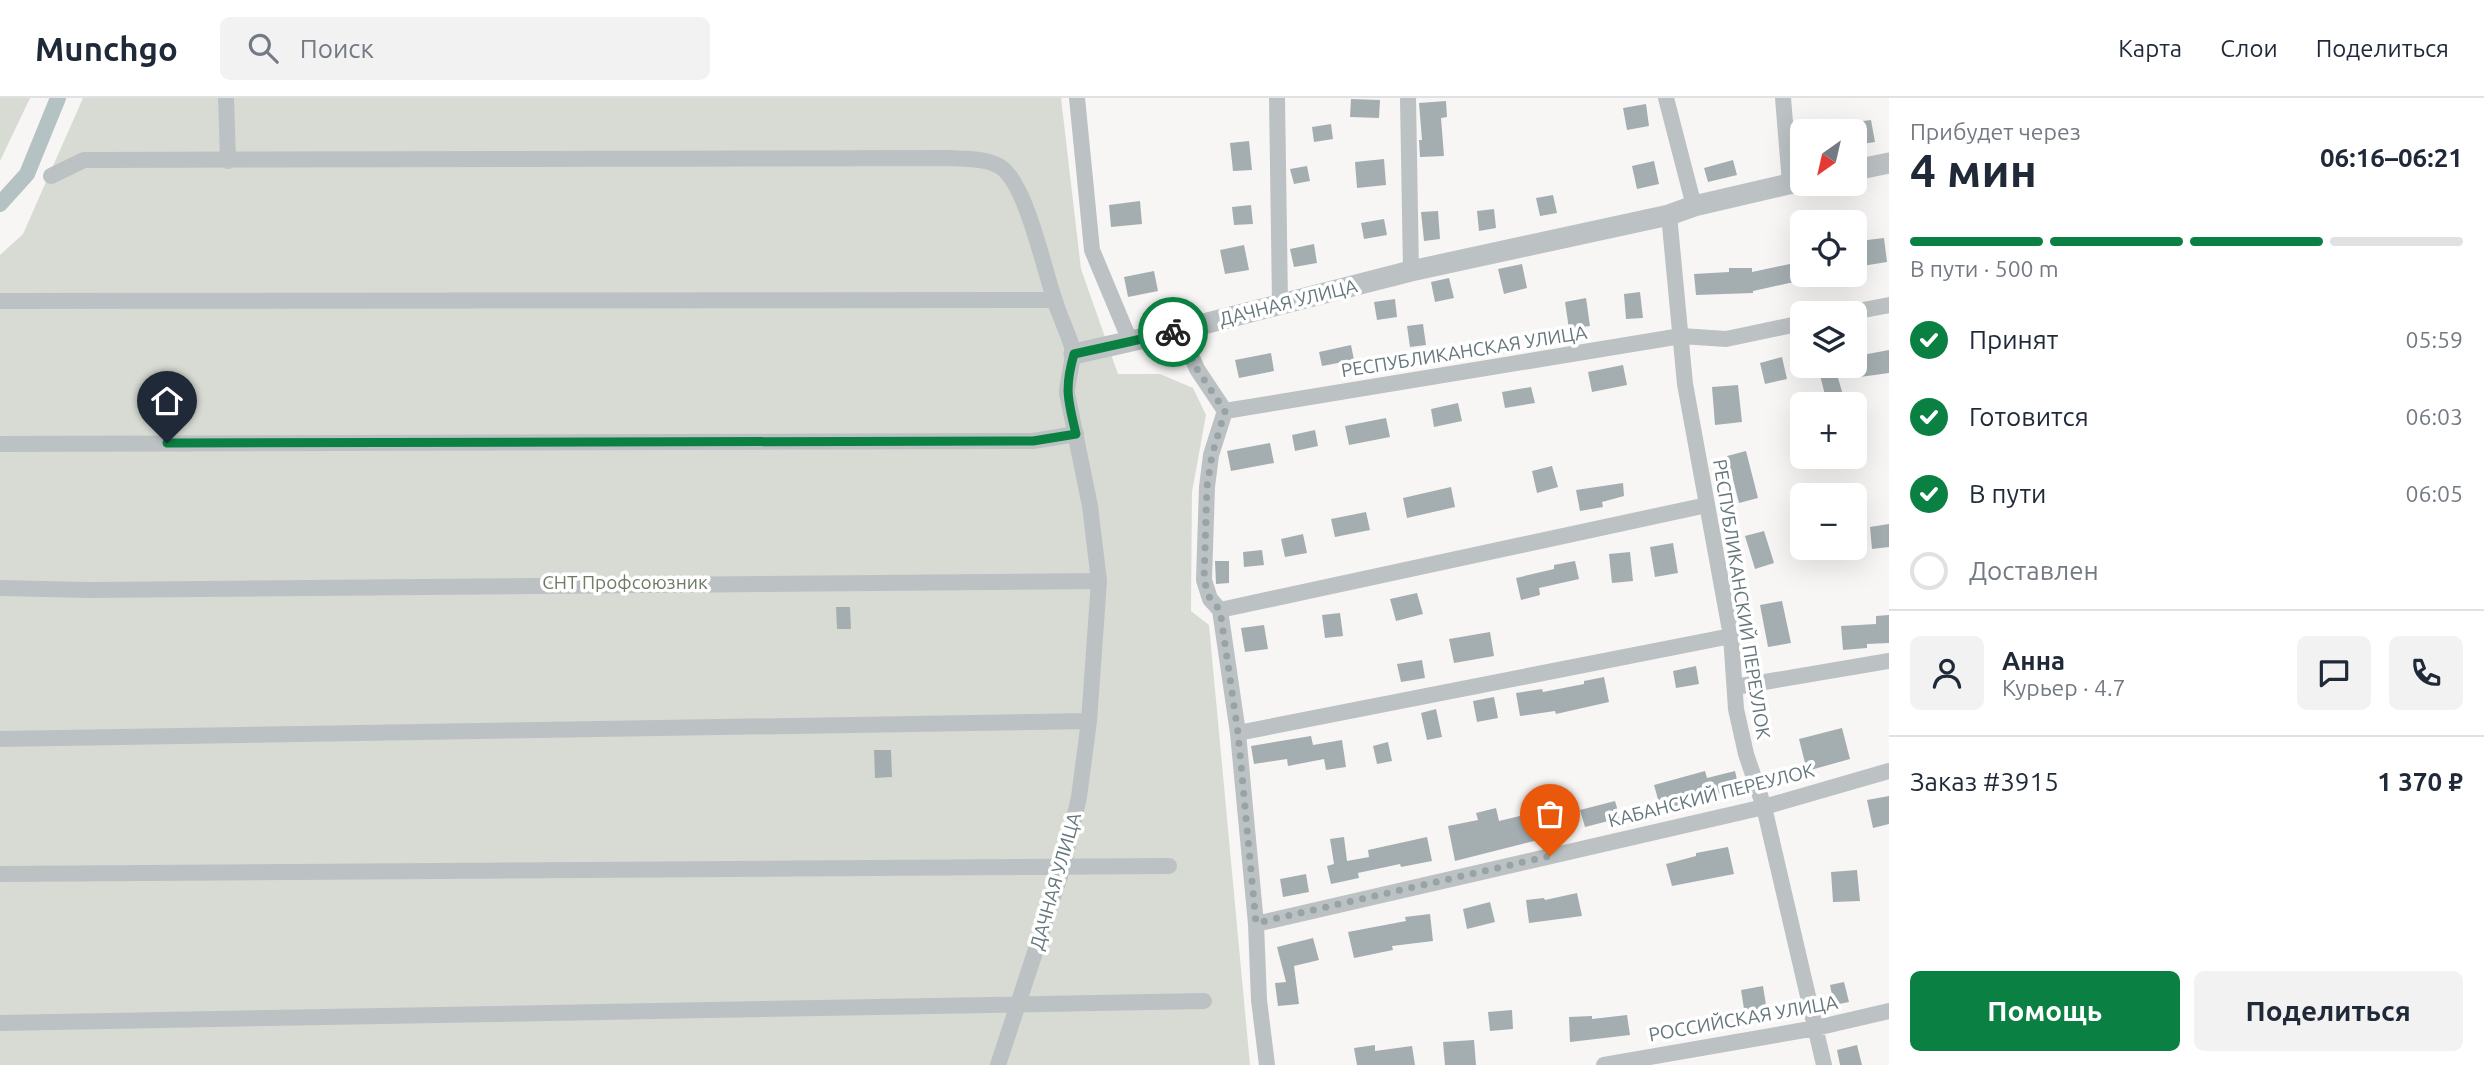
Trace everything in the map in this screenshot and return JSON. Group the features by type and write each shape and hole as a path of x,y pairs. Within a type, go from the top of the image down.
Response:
{"street":[{"path":"226,98 228,161"},
{"path":"1077,98 1092,250 1130,341"},
{"path":"1277,98 1280,304"},
{"path":"1408,98 1411,271"},
{"path":"1666,98 1694,205"},
{"path":"1783,98 1790,143"},
{"path":"51,176 84,160 950,158 992,162 1007,173 1016,187 1034,229 1054,300 1074,354"},
{"path":"1867,168 1889,163"},
{"name":"ДАЧНАЯ УЛИЦА","path":"998,1065 1063,867 1079,797 1089,721 1099,581 1090,506 1067,393 1074,354 1411,271 1669,215 1694,205 1790,183"},
{"name":"РЕСПУБЛИКАНСКИЙ ПЕРЕУЛОК","path":"1669,215 1685,384 1731,636 1736,709 1746,754 1763,807 1824,1065"},
{"path":"0,301 1054,300"},
{"path":"1867,309 1889,304"},
{"name":"РЕСПУБЛИКАНСКАЯ УЛИЦА","path":"1225,411 1681,337 1726,340 1790,326"},
{"path":"1180,330 1197,369 1225,411 1212,455 1207,487 1204,580 1210,599 1220,610 1238,733 1256,923 1259,1000 1267,1065"},
{"path":"0,444 1033,441 1076,434"},
{"path":"1220,610 1707,505"},
{"path":"0,588 90,590 1099,581"},
{"path":"1238,733 1731,636"},
{"path":"1735,687 1889,661"},
{"path":"0,739 1089,721"},
{"name":"КАБАНСКИЙ ПЕРЕУЛОК","path":"1256,923 1763,807 1889,771"},
{"path":"0,874 1168,866"},
{"path":"0,1023 1204,1001"},
{"name":"РОССИЙСКАЯ УЛИЦА","path":"1604,1065 1816,1028 1889,1011"}],"green space":[{"path":"0,98 30,98 0,161"},
{"name":"СНТ Профсоюзник","path":"83,98 1061,98 1081,269 1118,374 1160,374 1193,388 1206,415 1192,492 1191,611 1209,625 1250,1065 0,1065 0,255 23,234"}],"building":[{"path":"1351,99 1380,100 1379,118 1350,117"},
{"path":"1446,101 1447,117 1441,118 1444,156 1420,157 1419,140 1422,140 1419,103"},
{"path":"1646,104 1649,126 1627,130 1623,108"},
{"path":"1867,120 1871,120 1875,142 1867,143"},
{"path":"1331,124 1333,139 1314,142 1312,127"},
{"path":"1249,141 1252,170 1233,171 1230,143"},
{"path":"1384,159 1386,185 1357,188 1355,162"},
{"path":"1733,160 1737,175 1708,182 1704,168"},
{"path":"1654,161 1659,184 1637,189 1632,166"},
{"path":"1307,166 1310,181 1294,184 1290,169"},
{"path":"1553,195 1557,213 1540,216 1536,198"},
{"path":"1140,201 1142,224 1111,227 1109,205"},
{"path":"1251,205 1253,224 1234,225 1232,207"},
{"path":"1494,209 1496,228 1479,231 1477,211"},
{"path":"1438,211 1440,239 1424,241 1421,212"},
{"path":"1384,219 1387,235 1364,239 1361,223"},
{"path":"1884,238 1887,262 1867,265 1867,240"},
{"path":"1314,244 1317,263 1294,267 1290,249"},
{"path":"1244,245 1249,270 1225,274 1220,250"},
{"path":"1522,264 1527,288 1504,294 1498,269"},
{"path":"1790,264 1790,283 1753,293 1696,295 1694,274 1729,272 1729,268 1752,268 1752,272"},
{"path":"1154,271 1158,291 1128,297 1124,277"},
{"path":"1449,278 1454,298 1435,302 1431,282"},
{"path":"1640,292 1643,318 1626,319 1624,294"},
{"path":"1586,298 1590,326 1569,329 1565,302"},
{"path":"1395,299 1397,317 1377,320 1374,302"},
{"path":"1423,324 1426,345 1410,347 1407,326"},
{"path":"1351,345 1354,360 1322,366 1319,352"},
{"path":"1889,350 1889,373 1867,376 1867,354"},
{"path":"1271,353 1274,371 1239,378 1235,360"},
{"path":"1782,357 1787,379 1765,384 1760,363"},
{"path":"1623,365 1627,385 1592,392 1588,372"},
{"path":"1821,378 1838,378 1842,392 1824,392"},
{"path":"1738,385 1742,422 1715,425 1712,387"},
{"path":"1531,387 1535,403 1505,408 1502,392"},
{"path":"1458,403 1462,421 1434,427 1431,409"},
{"path":"1386,418 1390,437 1349,445 1345,426"},
{"path":"1315,430 1318,446 1295,451 1292,435"},
{"path":"1270,443 1274,463 1231,471 1227,451"},
{"path":"1746,451 1758,498 1739,503 1727,456"},
{"path":"1552,466 1558,487 1537,493 1532,471"},
{"path":"1623,483 1624,496 1602,502 1603,507 1580,511 1576,490"},
{"path":"1451,487 1455,507 1407,518 1403,498"},
{"path":"1366,512 1370,530 1335,537 1331,519"},
{"path":"1889,524 1889,547 1872,549 1870,527"},
{"path":"1764,531 1774,563 1755,569 1745,536"},
{"path":"1303,534 1307,553 1285,557 1281,539"},
{"path":"1673,543 1678,573 1655,577 1650,547"},
{"path":"1262,550 1264,565 1244,567 1243,552"},
{"path":"1630,552 1633,581 1612,583 1609,554"},
{"path":"1215,561 1229,561 1229,583 1216,584"},
{"path":"1575,561 1579,579 1539,588 1540,595 1521,600 1516,578"},
{"path":"1417,593 1423,614 1396,621 1390,599"},
{"path":"1782,601 1791,643 1768,647 1760,605"},
{"path":"836,607 850,607 851,629 837,629"},
{"path":"1340,613 1343,636 1325,638 1322,615"},
{"path":"1889,615 1889,643 1867,644 1867,648 1843,650 1841,626 1876,624 1876,616"},
{"path":"1264,625 1268,649 1245,652 1241,628"},
{"path":"1490,632 1494,656 1454,663 1449,639"},
{"path":"1422,660 1425,678 1401,682 1397,664"},
{"path":"1696,666 1699,684 1676,688 1673,671"},
{"path":"1604,677 1609,702 1556,714 1555,711 1520,716 1516,693 1542,689 1543,692"},
{"path":"1494,697 1498,718 1477,722 1473,701"},
{"path":"1436,709 1442,737 1427,740 1421,713"},
{"path":"1842,728 1850,759 1807,771 1799,739"},
{"path":"1311,736 1313,745 1342,740 1346,767 1326,770 1324,759 1288,766 1287,759 1254,764 1251,746"},
{"path":"1388,742 1392,761 1377,764 1373,746"},
{"path":"874,750 891,750 892,777 875,778"},
{"path":"1705,771 1707,778 1735,771 1739,788 1661,810 1654,785"},
{"path":"1889,796 1889,824 1873,828 1867,800"},
{"path":"1615,801 1620,818 1585,827 1580,810"},
{"path":"1496,808 1499,821 1540,811 1546,838 1455,861 1448,826 1478,820 1476,813"},
{"path":"1344,837 1347,861 1369,857 1368,850 1427,837 1432,861 1401,867 1400,864 1358,873 1359,878 1331,884 1327,866 1334,864 1330,839"},
{"path":"1728,847 1734,874 1672,886 1666,864 1696,856 1696,853"},
{"path":"1857,870 1860,901 1833,902 1831,872"},
{"path":"1306,874 1309,892 1283,897 1280,879"},
{"path":"1577,893 1582,916 1529,923 1526,900 1545,900"},
{"path":"1490,902 1495,922 1467,929 1463,909"},
{"path":"1430,914 1433,941 1392,946 1393,950 1354,958 1348,932 1406,921 1405,917"},
{"path":"1313,938 1319,960 1294,966 1299,1004 1278,1006 1275,983 1286,982 1277,947"},
{"path":"1844,982 1849,1002 1834,1005 1830,985"},
{"path":"1763,986 1767,1011 1745,1015 1741,990"},
{"path":"1512,1010 1513,1029 1490,1031 1488,1012"},
{"path":"1627,1015 1630,1035 1570,1042 1569,1017 1592,1016 1592,1019"},
{"path":"1474,1040 1476,1065 1445,1065 1443,1042"},
{"path":"1375,1045 1375,1051 1412,1046 1415,1065 1357,1065 1354,1048"},
{"path":"1857,1045 1862,1065 1840,1065 1837,1050"}],"waterway":[{"path":"0,204 27,174 58,98"}],"way so far":[{"path":"1173,332 1180,330 1197,369 1225,411 1212,455 1207,487 1204,580 1210,599 1220,610 1238,733 1256,923 1550,856"}],"route":[{"path":"167,443 1033,441 1076,434 1067,393 1074,354 1173,332"}]}
